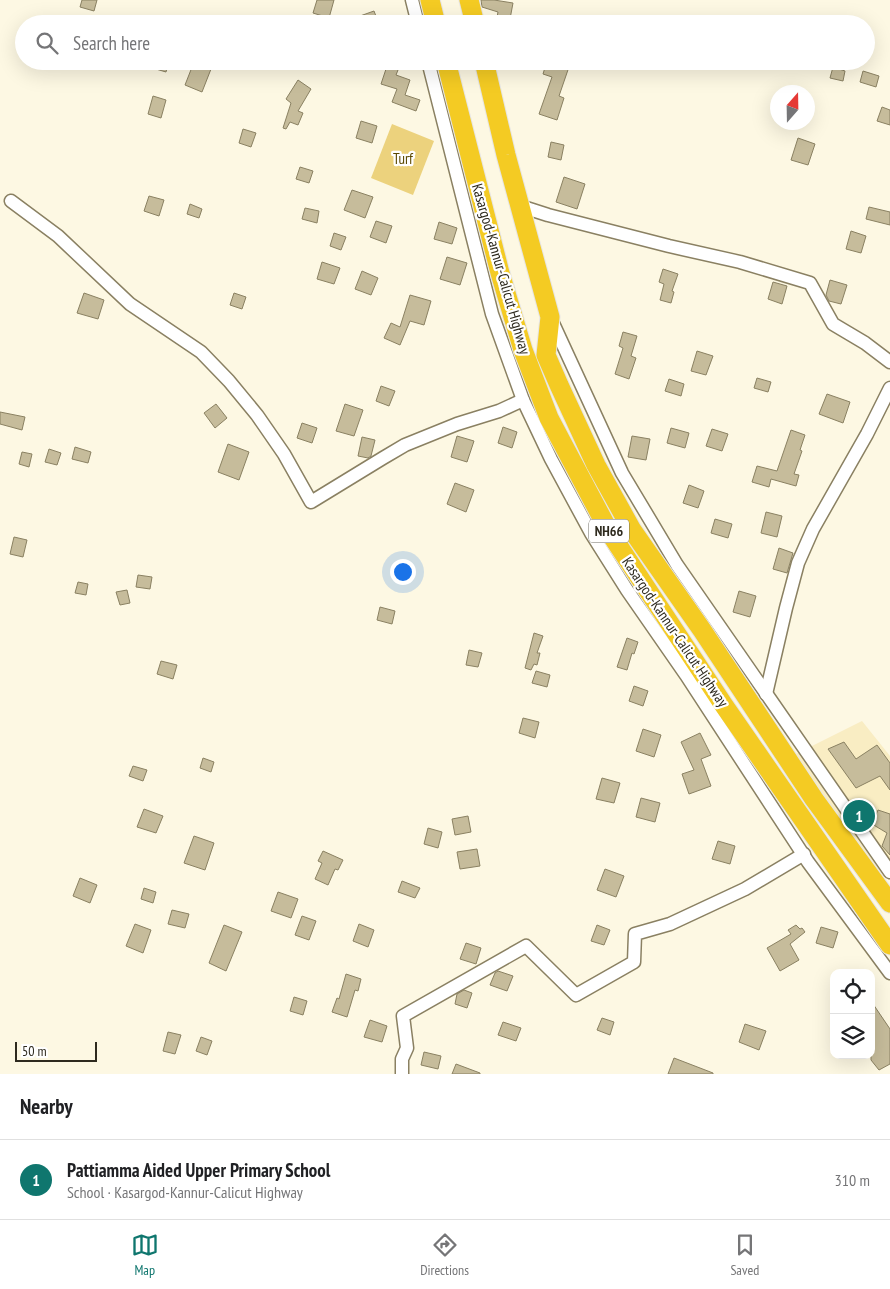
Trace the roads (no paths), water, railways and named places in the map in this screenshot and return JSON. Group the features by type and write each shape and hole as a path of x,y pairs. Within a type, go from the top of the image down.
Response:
{"highway":[{"path":"430,0 434,15"},
{"path":"469,0 473,15"},
{"name":"Kasargod-Kannur-Calicut Highway","path":"448,70 500,273 523,350 549,418 615,541 723,704 890,945"},
{"name":"Kasargod-Kannur-Calicut Highway","path":"486,70 550,317 546,355 596,465 632,530 712,645 814,798 890,904"}],"street":[{"path":"412,0 416,15"},
{"path":"430,70 492,314 523,400 551,459 591,533 627,590 686,675 804,854 890,973"},
{"path":"11,201 58,236 130,304 201,352 230,381 257,414 284,454 311,502 405,446 457,424 499,411 523,400"},
{"path":"520,206 669,246 740,262 810,283 833,324 865,343 890,362"},
{"path":"550,317 622,473 677,565 890,872"},
{"path":"766,694 798,563 813,528 867,434 890,388"},
{"path":"402,1074 402,1059 408,1048 403,1016 526,946 576,995 634,962 635,934 670,924 745,889 804,854"}],"place":[{"name":"Pattiamma Aided Upper Primary School","path":"859,816"}],"park label":[{"name":"Turf","path":"403,159"}]}
